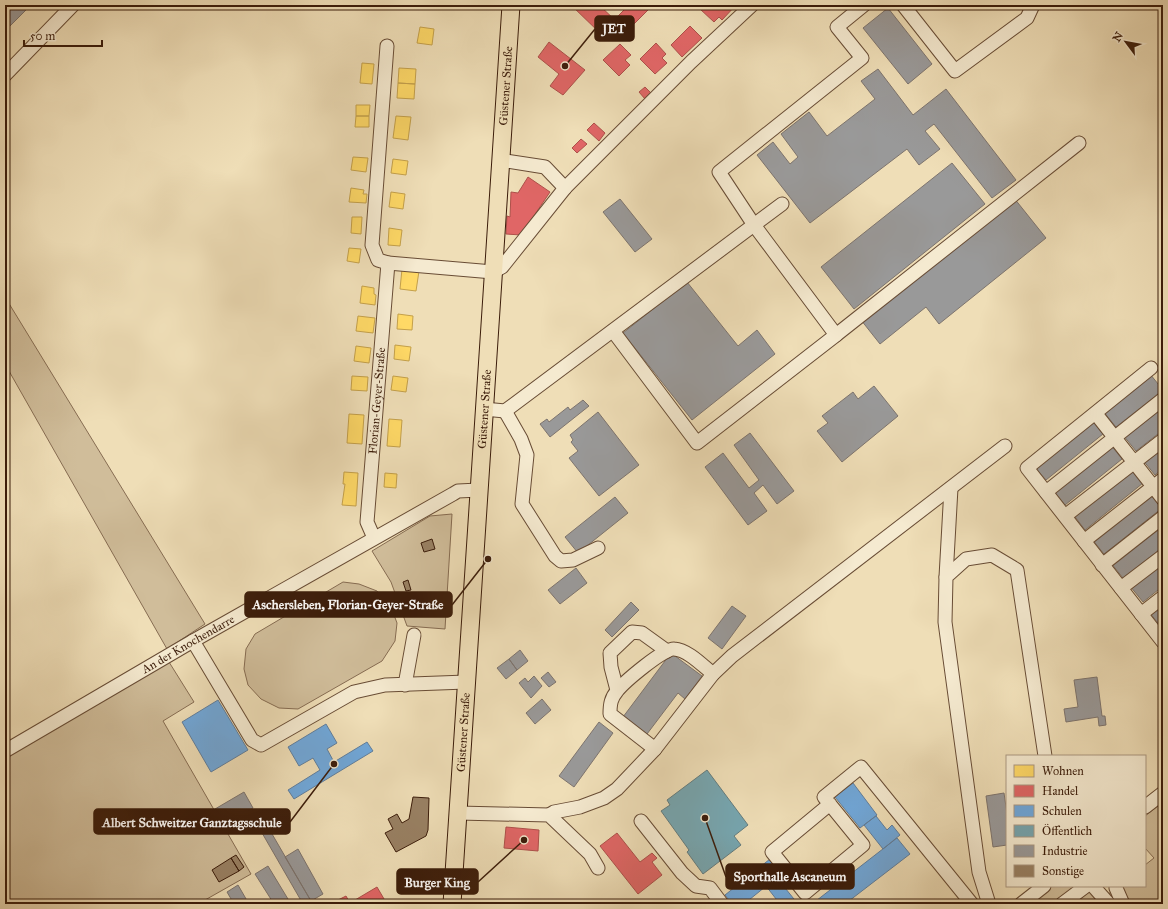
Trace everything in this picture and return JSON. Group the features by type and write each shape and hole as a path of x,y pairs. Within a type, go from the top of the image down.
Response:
{"main road":[{"name":"Güstener Straße","path":"452,904 511,5"}],"street":[{"path":"5,75 73,5"},
{"path":"387,46 372,245 378,260 388,264 493,272 507,263 565,188 691,62 752,5"},
{"path":"836,335 754,225 719,172 862,58 837,27 864,5"},
{"path":"903,5 955,70 1027,18 1033,5"},
{"path":"613,331 697,444 1079,143"},
{"path":"500,160 545,167 565,188"},
{"path":"484,409 505,411 782,204"},
{"name":"Florian-Geyer-Straße","path":"374,538 367,522 388,264"},
{"path":"1151,368 1096,414 1027,468 1163,642"},
{"path":"1046,492 1163,400"},
{"path":"505,411 521,439 527,455 522,504 555,556 561,561 573,560 598,548"},
{"path":"1096,414 1134,463 1158,483 1163,499"},
{"path":"1065,516 1163,440"},
{"path":"458,813 549,816 554,812 580,807 604,798 617,789 656,749 713,674 732,656 1005,446"},
{"path":"1084,541 1158,483"},
{"path":"951,488 945,622 979,872 989,904"},
{"name":"An der Knochendarre","path":"5,751 193,641 458,491 479,490"},
{"path":"1102,564 1163,517"},
{"path":"946,577 966,559 992,555 1017,570 1045,755"},
{"path":"1121,588 1163,556"},
{"path":"1141,614 1163,597"},
{"path":"617,690 611,667 610,653 632,632 642,633 666,651"},
{"path":"405,685 414,635"},
{"path":"193,641 252,740 261,745 354,692 385,685 466,682"},
{"path":"656,749 610,714 610,703 617,690 663,652 674,649 688,654 713,674"},
{"path":"830,804 772,852 805,893 863,845 830,804 824,797 861,767 972,904"},
{"path":"1146,807 1163,793"},
{"path":"549,816 590,854 598,868"},
{"path":"641,821 682,873 696,886 710,888 722,904"},
{"path":"1022,904 1043,887"},
{"path":"1062,904 1085,887"},
{"path":"1094,887 1109,904"},
{"path":"1116,888 1124,904"}],"shaded area":[{"path":"5,297 205,624 167,649 5,364"},
{"path":"452,514 445,629 407,626 391,582 372,551 430,516"},
{"path":"343,582 359,584 377,591 391,607 397,623 395,641 382,661 298,709 279,708 261,699 248,685 244,669 246,649 255,634"},
{"path":"169,662 194,702 163,721 251,874 198,904 5,904 5,757"},
{"path":"1162,803 1163,904 1026,904 1049,887 1100,887 1107,895 1118,887 1146,887 1146,864 1154,858 1146,849 1146,815"}],"building: Wohnen":[{"path":"420,27 434,29 432,45 417,43"},
{"path":"362,63 374,64 372,84 360,83"},
{"path":"399,68 416,69 415,84 398,83"},
{"path":"398,83 415,84 414,99 397,98"},
{"path":"356,105 370,105 369,116 356,116"},
{"path":"356,116 369,116 369,127 355,127"},
{"path":"396,116 411,117 408,140 393,138"},
{"path":"353,157 368,158 366,172 351,170"},
{"path":"393,159 408,161 406,175 391,173"},
{"path":"351,188 364,190 363,194 367,194 366,203 349,202"},
{"path":"391,192 405,194 403,209 389,207"},
{"path":"352,217 362,217 361,234 351,233"},
{"path":"389,228 402,230 400,246 388,245"},
{"path":"349,248 361,249 359,263 347,261"},
{"path":"402,269 419,271 416,291 400,289"},
{"path":"362,286 374,288 374,294 376,295 375,305 360,303"},
{"path":"398,314 413,316 412,330 397,329"},
{"path":"358,316 375,318 373,333 356,331"},
{"path":"395,345 411,347 409,361 394,359"},
{"path":"356,346 371,348 369,363 354,361"},
{"path":"352,376 368,377 367,391 351,390"},
{"path":"393,376 408,378 406,392 391,390"},
{"path":"349,414 364,415 362,444 347,443"},
{"path":"389,419 402,420 400,447 387,446"},
{"path":"344,472 358,473 356,506 342,505 345,484 343,484"},
{"path":"385,473 397,474 396,488 384,487"}],"building: Handel":[{"path":"571,5 599,5 616,21 602,35"},
{"path":"620,5 653,5 629,29 617,17 625,9"},
{"path":"704,5 736,5 722,20 719,17 714,22 700,9"},
{"path":"690,26 702,38 682,57 671,45"},
{"path":"549,42 585,70 563,95 550,86 559,74 538,57"},
{"path":"656,43 666,54 662,58 667,63 655,74 640,59"},
{"path":"620,44 631,55 625,60 630,65 619,76 603,60"},
{"path":"645,87 651,93 645,99 639,92"},
{"path":"594,123 605,133 599,141 587,130"},
{"path":"581,139 587,144 577,153 572,148"},
{"path":"528,177 550,192 521,235 506,234 507,216 510,217 511,192 518,193"},
{"path":"506,827 539,830 538,851 504,848"},
{"path":"617,833 640,862 652,853 657,858 652,862 662,875 638,894 600,846"},
{"path":"377,887 387,904 348,904 350,903"},
{"path":"346,896 350,903 338,904 336,901"}],"building: Schulen":[{"path":"218,700 248,750 211,772 182,722"},
{"path":"326,724 337,743 327,749 334,762 367,742 373,751 294,799 288,790 320,770 313,758 299,766 288,747"},
{"path":"853,783 877,815 860,828 835,797"},
{"path":"876,816 887,830 892,825 900,835 883,849 864,825"},
{"path":"897,838 910,854 845,904 812,904"},
{"path":"770,859 781,874 744,904 732,904 725,895"},
{"path":"777,878 798,904 780,904 766,886"}],"building: Öffentlich":[{"path":"707,770 748,825 734,836 741,845 703,874 687,852 689,850 661,811 670,805 667,800"}],"building: Industrie":[{"path":"5,5 31,5 5,31"},
{"path":"888,8 932,64 908,84 863,28"},
{"path":"878,69 913,115 946,89 1016,180 992,198 934,124 925,131 940,149 919,165 907,149 810,223 757,155 773,142 790,164 798,157 781,134 809,112 827,136 875,99 861,81"},
{"path":"952,163 985,204 854,309 821,267"},
{"path":"1014,198 1046,238 939,324 926,307 880,344 861,320"},
{"path":"620,199 652,239 635,252 603,212"},
{"path":"687,282 738,346 757,330 775,354 692,420 623,333"},
{"path":"1150,374 1163,390 1116,427 1103,411"},
{"path":"874,386 898,416 842,462 817,431 828,423 822,416 853,392 858,399"},
{"path":"583,400 589,406 550,437 540,424 547,419 549,422 568,407 570,410"},
{"path":"1163,403 1163,430 1136,451 1123,435"},
{"path":"598,412 639,465 599,496 569,458 578,451 571,442 573,440 570,435"},
{"path":"1092,420 1103,434 1046,480 1034,466"},
{"path":"750,433 794,491 777,504 763,485 754,493 767,511 748,525 705,467 723,453 749,488 759,480 734,445"},
{"path":"1163,443 1163,468 1155,475 1142,459"},
{"path":"1110,444 1122,459 1065,505 1053,490"},
{"path":"1130,468 1143,483 1085,530 1073,514"},
{"path":"1149,493 1162,508 1104,554 1092,539"},
{"path":"615,497 628,513 578,553 565,537"},
{"path":"1163,521 1163,547 1123,578 1111,563"},
{"path":"1163,560 1163,586 1143,602 1130,586"},
{"path":"576,568 587,583 560,604 548,590"},
{"path":"1163,601 1163,626 1162,628 1149,612"},
{"path":"631,602 639,610 612,637 605,630"},
{"path":"732,606 746,616 722,649 708,638"},
{"path":"520,650 528,661 517,670 509,659"},
{"path":"671,653 702,676 685,699 678,693 647,734 623,717"},
{"path":"509,659 517,670 506,679 497,668"},
{"path":"548,672 556,682 549,687 541,678"},
{"path":"534,676 542,686 531,698 519,683 525,678 528,682"},
{"path":"1097,677 1102,716 1105,716 1106,725 1099,726 1098,717 1066,722 1064,709 1078,707 1074,680"},
{"path":"542,699 551,710 535,724 526,713"},
{"path":"599,722 613,733 574,787 559,776"},
{"path":"244,792 253,808 224,825 215,809"},
{"path":"1004,793 1006,807 1006,845 993,847 986,796"},
{"path":"261,815 311,901 306,904 303,904 254,819"},
{"path":"298,849 323,894 311,901 285,857"},
{"path":"268,866 291,904 274,904 255,874"},
{"path":"238,885 249,904 234,904 227,892"}],"building: Sonstige":[{"path":"432,539 435,549 424,552 421,543"},
{"path":"408,580 411,590 406,591 403,582"},
{"path":"413,797 429,798 428,830 426,836 396,852 385,833 393,829 388,819 397,814 402,823 409,819"},
{"path":"236,855 244,867 239,871 231,858"},
{"path":"231,858 239,871 219,882 212,870"}],"place":[{"name":"JET","path":"565,66"},
{"name":"Aschersleben, Florian-Geyer-Straße","path":"488,559"},
{"name":"Albert Schweitzer Ganztagsschule","path":"334,764"},
{"name":"Sporthalle Ascaneum","path":"705,818"},
{"name":"Burger King","path":"524,840"}]}
